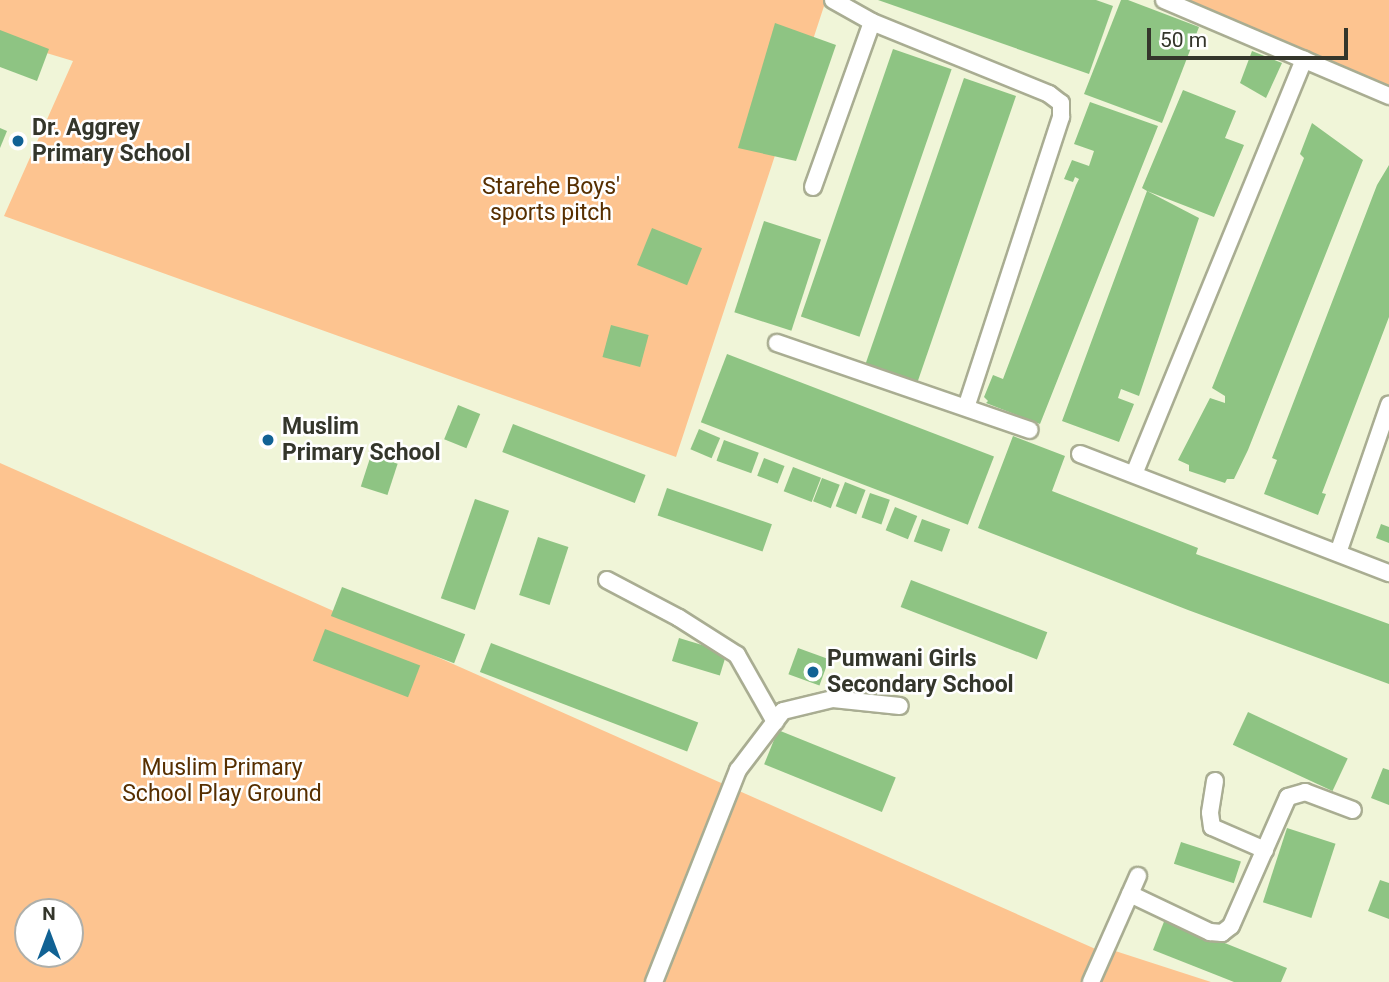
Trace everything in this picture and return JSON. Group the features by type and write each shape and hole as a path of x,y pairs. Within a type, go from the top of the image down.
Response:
{"lane":[{"path":"832,0 872,22 1049,94 1061,103 1061,117 966,407"},
{"path":"1164,0 1389,96"},
{"path":"813,187 872,22"},
{"path":"1134,474 1304,59"},
{"path":"777,343 1029,430"},
{"path":"1338,553 1389,405"},
{"path":"1080,454 1389,573"},
{"path":"607,580 679,618 737,655 775,722"},
{"path":"654,982 738,770 783,711 833,699 900,706"},
{"path":"1215,782 1210,813 1212,827 1265,850"},
{"path":"1130,894 1210,932 1222,933 1231,926 1288,797 1296,792 1305,792 1353,810"},
{"path":"1091,982 1138,876"}],"green space":[{"name":"Starehe Boys' sports pitch","path":"0,0 826,0 676,457 4,216 73,61 0,39"},
{"path":"1160,0 1389,0 1389,98"},
{"name":"Muslim Primary School Play Ground","path":"0,463 1100,951 1087,982 0,982"},
{"path":"1106,948 1211,982 1091,982"}],"building":[{"path":"878,0 1096,0 1113,6 1089,74"},
{"path":"1121,0 1128,0 1199,27 1162,123 1084,94"},
{"path":"775,23 836,45 796,161 738,148"},
{"path":"0,30 49,49 37,81 0,67"},
{"path":"893,49 952,69 859,337 801,317"},
{"path":"1252,51 1282,63 1266,98 1240,83"},
{"path":"964,78 1016,96 917,382 865,364"},
{"path":"1183,90 1236,111 1225,138 1244,145 1214,217 1142,188"},
{"path":"1090,102 1158,126 1040,424 986,403 988,401 984,397 993,375 1003,379 1079,179 1075,177 1073,182 1064,179 1072,160 1089,166 1094,151 1074,144"},
{"path":"1312,123 1363,160 1248,450 1234,479 1227,479 1225,483 1189,471 1189,465 1178,460 1210,398 1225,403 1225,396 1212,388 1304,158 1300,154"},
{"path":"0,128 7,131 0,148"},
{"path":"1389,165 1389,317 1322,493 1326,494 1318,515 1264,494 1277,460 1272,458 1377,185"},
{"path":"1147,191 1199,218 1139,396 1121,389 1118,398 1134,404 1119,442 1062,421"},
{"path":"764,221 821,240 791,331 734,312"},
{"path":"652,228 702,248 687,285 637,265"},
{"path":"611,325 649,335 640,367 602,357"},
{"path":"727,354 994,456 968,525 701,422"},
{"path":"458,405 480,414 466,448 444,439"},
{"path":"513,424 646,475 635,503 502,452"},
{"path":"699,429 720,438 712,458 690,449"},
{"path":"1013,436 1065,456 1052,491 1198,548 1196,554 1389,624 1389,684 1188,610 978,528"},
{"path":"724,440 759,453 751,473 716,461"},
{"path":"371,455 398,464 387,495 361,486"},
{"path":"764,458 785,466 778,484 757,476"},
{"path":"793,467 821,478 812,502 784,491"},
{"path":"822,478 840,485 831,508 813,501"},
{"path":"845,482 866,490 856,514 836,506"},
{"path":"667,488 772,524 763,552 658,515"},
{"path":"870,493 890,500 881,524 862,518"},
{"path":"475,499 509,511 475,610 441,598"},
{"path":"895,507 917,516 908,539 886,530"},
{"path":"922,519 950,529 942,552 914,542"},
{"path":"1381,524 1389,527 1389,543 1376,538"},
{"path":"538,537 568,547 550,605 519,595"},
{"path":"911,580 1047,632 1037,659 901,607"},
{"path":"342,587 465,634 454,663 331,616"},
{"path":"325,629 420,666 408,697 313,661"},
{"path":"679,638 727,653 720,676 672,661"},
{"path":"491,643 698,723 687,751 480,672"},
{"path":"798,648 829,659 819,686 788,674"},
{"path":"1248,712 1348,758 1332,791 1233,745"},
{"path":"778,730 896,778 882,812 764,764"},
{"path":"1383,768 1389,770 1389,805 1371,798"},
{"path":"1287,828 1336,844 1311,918 1263,902"},
{"path":"1181,842 1241,861 1234,883 1174,864"},
{"path":"1380,880 1389,883 1389,919 1368,911"},
{"path":"1165,919 1287,968 1281,982 1234,982 1153,950"}],"place":[{"name":"Dr. Aggrey Primary School","path":"18,141"},
{"name":"Muslim Primary School","path":"268,440"},
{"name":"Pumwani Girls Secondary School","path":"813,672"}]}
